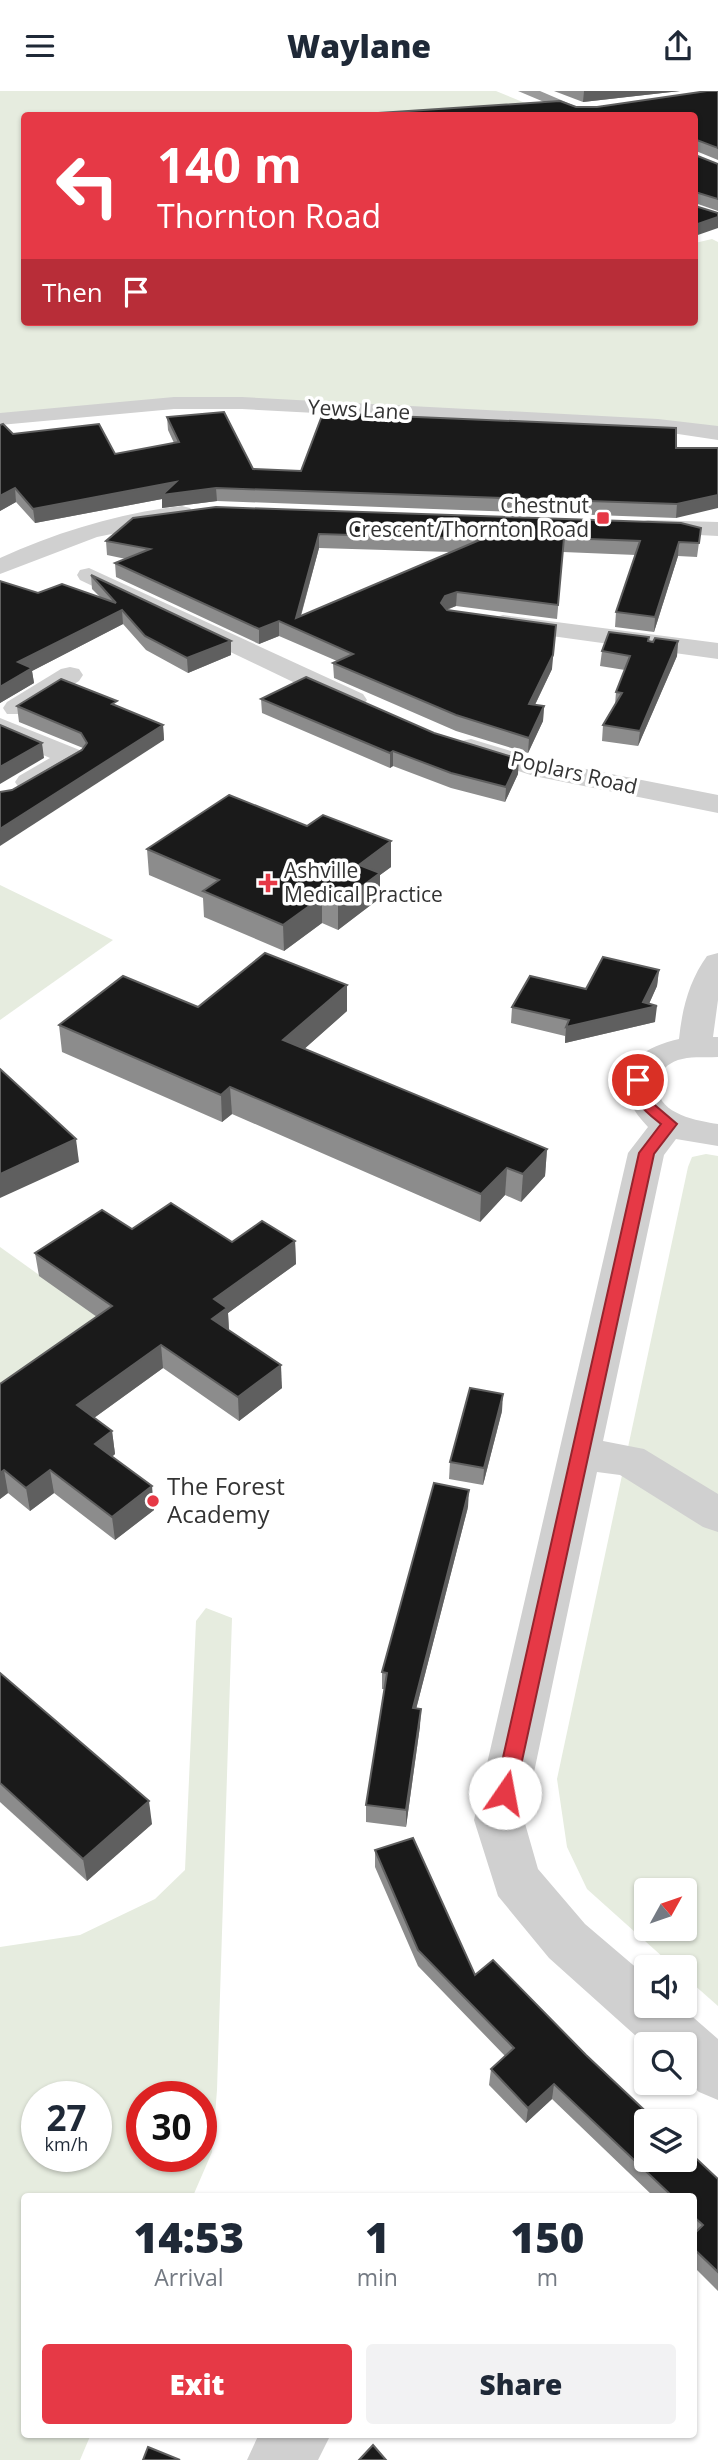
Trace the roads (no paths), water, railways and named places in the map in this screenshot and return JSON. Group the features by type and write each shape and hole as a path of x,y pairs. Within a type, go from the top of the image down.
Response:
{"highway":[{"path":"526,91 588,111"}],"street":[{"name":"Yews Lane","path":"0,419 174,403 242,403 658,425 718,433"},
{"path":"0,567 34,551 138,519 206,512"},
{"path":"627,526 718,529"},
{"path":"0,540 34,551"},
{"path":"89,575 371,709"},
{"path":"483,621 718,651"},
{"path":"0,718 70,675"},
{"path":"0,726 72,757 3,797"},
{"name":"Poplars Road","path":"445,739 534,767 718,804"},
{"path":"718,963 699,1005 706,1046 674,1049 657,1056 644,1067 638,1080 644,1103 669,1124 687,1131 718,1135"},
{"path":"669,1124 646,1153 499,1819 516,1880 567,1941 670,2032"},
{"path":"581,1454 629,1460 718,1515"},
{"path":"697,2055 718,2074"},
{"path":"278,2460 297,2438"}],"place":[{"name":"Chestnut Crescent/Thornton Road","path":"603,518"},
{"name":"Ashville Medical Practice","path":"268,883"},
{"name":"The Forest Academy","path":"153,1501"}]}
